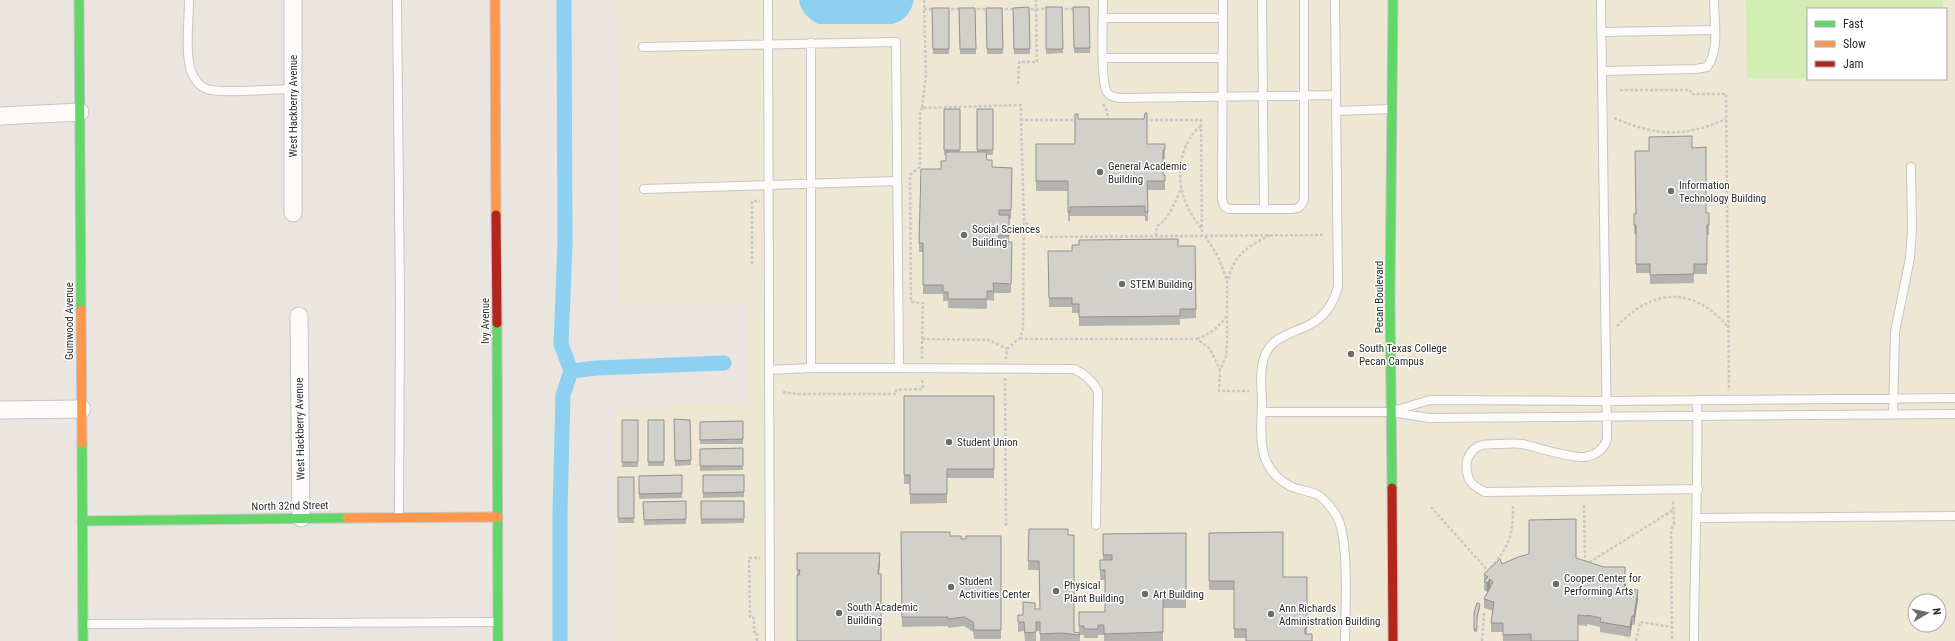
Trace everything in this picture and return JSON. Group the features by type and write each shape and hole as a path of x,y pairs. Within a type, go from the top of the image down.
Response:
{"street":[{"name":"Gumwood Avenue","path":"79,0 83,641"},
{"name":"West Hackberry Avenue","path":"293,0 293,213"},
{"name":"Ivy Avenue","path":"495,0 498,641"},
{"name":"Pecan Boulevard","path":"1393,0 1391,109 1393,641"},
{"path":"0,116 80,112"},
{"name":"West Hackberry Avenue","path":"299,316 300,518"},
{"path":"0,410 82,409"},
{"name":"North 32nd Street","path":"82,521 498,517"}],"lane":[{"path":"189,0 189,55 191,70 196,82 207,89 219,90 293,88"},
{"path":"397,0 400,302 399,517"},
{"path":"768,0 770,641"},
{"path":"1103,0 1104,85 1106,92 1111,96 1120,98 1336,95"},
{"path":"1223,0 1222,200 1224,206 1229,209 1298,209 1304,200 1304,0"},
{"path":"1262,0 1264,209"},
{"path":"1336,0 1338,286 1335,300 1324,314 1309,325 1287,333 1275,342 1267,352 1262,366 1261,444 1266,460 1274,475 1289,486 1318,495 1337,516 1343,533 1345,641"},
{"path":"1601,0 1607,439 1604,447 1596,454 1586,456 1575,456 1520,444 1483,444 1474,447 1470,454 1466,463 1467,475 1470,482 1485,492 1698,489"},
{"path":"1602,71 1696,69 1708,67 1713,60 1714,0"},
{"path":"1103,18 1223,18"},
{"path":"1601,32 1714,30"},
{"path":"643,47 896,42 896,181 899,368"},
{"path":"810,43 811,368"},
{"path":"1103,58 1223,58"},
{"path":"1336,111 1391,109"},
{"path":"1893,415 1895,332 1910,258 1912,228 1911,168"},
{"path":"644,189 896,181"},
{"path":"769,370 811,368 1074,369 1084,374 1092,382 1098,392 1096,525"},
{"path":"1391,412 1430,400 1607,402 1955,398"},
{"path":"1694,641 1694,554 1698,518 1697,400"},
{"path":"1262,412 1391,412 1429,418 1955,414"},
{"path":"1698,518 1955,516"},
{"path":"83,624 498,622"}],"path":[{"path":"783,392 797,394 896,394 896,390 922,389 923,303 911,302 910,175 920,167 920,114 926,75 924,0"},
{"path":"1018,84 1019,62 1037,62 1036,0"},
{"path":"924,9 1050,9"},
{"path":"1057,9 1079,9"},
{"path":"1620,90 1690,90 1691,94 1726,94 1729,400"},
{"path":"922,108 1021,105 1024,220 1033,231 1042,237 1324,234"},
{"path":"1614,118 1648,130 1675,133 1706,128 1726,119"},
{"path":"1022,120 1084,120"},
{"path":"1100,120 1116,120"},
{"path":"1139,120 1201,120 1202,230"},
{"path":"1201,125 1191,134 1183,155 1179,179 1188,210 1218,256 1227,280"},
{"path":"1156,236 1157,226 1163,223 1173,207 1181,188"},
{"path":"1249,391 1219,390 1220,370 1226,357 1228,316 1227,280 1230,269 1238,255 1270,235"},
{"path":"1616,327 1634,310 1651,300 1675,297 1689,299 1707,307 1718,315 1728,328"},
{"path":"1020,338 1026,340 1197,339 1213,331 1228,316"},
{"path":"922,339 989,340 1007,349"},
{"path":"1197,339 1210,350 1220,370"},
{"path":"1672,639 1671,531 1674,523 1673,489"},
{"path":"1584,504 1585,565 1673,510"},
{"path":"1431,507 1488,571 1502,555 1510,539 1513,526 1513,506"},
{"path":"757,641 756,632 754,632 754,618 750,618 749,558 770,558"},
{"path":"1482,641 1484,613"},
{"path":"1636,641 1640,622 1672,627"}],"shaded area":[{"name":"South Texas College Pecan Campus","path":"618,0 1955,0 1955,641 616,641 615,406 748,404 747,304 620,304"}],"green space":[{"path":"1746,0 1943,0 1943,8 1807,8 1807,78 1747,78"}],"water":[{"path":"799,0 914,0 907,15 897,23 818,24 811,20 801,8"}],"building":[{"path":"1029,7 1030,49 1014,49 1013,8"},
{"path":"1046,7 1062,7 1063,49 1046,49"},
{"path":"1073,7 1089,7 1090,48 1074,48"},
{"path":"932,8 949,8 949,49 933,49"},
{"path":"959,8 975,8 976,49 960,49"},
{"path":"986,8 1002,8 1003,49 987,49"},
{"path":"944,109 960,109 960,150 944,150"},
{"path":"977,109 993,109 993,150 977,150"},
{"name":"General Academic Building","path":"1145,113 1147,113 1147,144 1165,144 1165,150 1163,150 1163,175 1165,175 1165,181 1147,181 1148,212 1145,212 1145,206 1070,207 1070,212 1068,212 1068,181 1036,181 1036,144 1075,144 1075,114 1078,114 1078,119 1144,119"},
{"name":"Information Technology Building","path":"1692,136 1692,148 1706,147 1706,213 1709,213 1709,225 1707,225 1707,264 1694,264 1694,274 1650,275 1650,264 1636,264 1636,225 1634,225 1634,214 1636,214 1635,151 1649,151 1649,137"},
{"name":"Social Sciences Building","path":"946,152 986,152 987,160 992,160 992,167 1012,168 1011,210 999,210 999,215 1009,215 1009,236 999,235 998,242 1012,242 1011,284 993,283 994,291 987,291 987,299 948,299 948,292 943,292 943,285 923,285 923,243 919,243 921,169 941,169 941,161 946,161"},
{"name":"STEM Building","path":"1178,239 1178,246 1195,246 1196,309 1180,309 1180,316 1079,317 1079,304 1072,304 1072,298 1049,298 1048,251 1072,251 1072,245 1079,245 1079,240"},
{"name":"Student Union","path":"904,396 994,396 994,469 947,469 947,494 910,494 910,475 904,475"},
{"path":"674,419 690,420 691,460 675,461"},
{"path":"622,420 638,420 638,462 622,462"},
{"path":"648,420 664,420 664,462 648,462"},
{"path":"743,421 743,439 700,440 700,422"},
{"path":"743,448 743,466 700,466 700,449"},
{"path":"682,475 682,493 639,494 639,476"},
{"path":"703,475 744,475 744,492 703,493"},
{"path":"618,477 634,477 634,518 618,518"},
{"path":"686,501 686,519 644,520 643,502"},
{"path":"701,501 744,501 744,519 701,519"},
{"name":"Cooper Center for Performing Arts","path":"1576,519 1576,558 1604,567 1625,567 1626,576 1624,588 1638,590 1634,616 1632,616 1630,627 1600,622 1601,618 1578,615 1578,641 1531,641 1531,634 1503,635 1503,623 1491,623 1494,602 1484,599 1493,582 1490,579 1487,583 1484,581 1488,577 1484,574 1500,559 1502,564 1529,554 1529,520"},
{"name":"Physical Plant Building","path":"1029,529 1068,529 1068,535 1074,535 1074,632 1080,633 1079,635 1061,633 1040,634 1040,622 1036,622 1036,632 1025,633 1024,622 1018,622 1018,615 1023,615 1023,602 1035,603 1035,609 1040,609 1039,561 1028,561"},
{"name":"Student Activities Center","path":"901,532 950,532 950,536 961,536 961,539 966,539 966,536 1001,536 1001,630 974,630 973,622 964,617 948,619 948,617 902,617"},
{"name":"Ann Richards Administration Building","path":"1283,532 1283,577 1307,577 1307,628 1305,628 1305,634 1312,634 1312,641 1246,641 1246,629 1234,629 1234,581 1209,581 1209,533"},
{"name":"Art Building","path":"1186,533 1186,599 1163,599 1163,632 1104,634 1104,625 1098,625 1098,629 1084,629 1084,626 1079,626 1079,612 1105,612 1105,570 1100,570 1100,560 1112,560 1112,555 1103,555 1103,534"},
{"name":"South Academic Building","path":"797,553 880,553 878,574 881,574 881,641 797,641 797,575 799,575 800,570 797,570"},
{"path":"1477,603 1480,604 1477,617 1477,629 1474,630 1474,613"}],"waterway":[{"path":"564,0 565,245 561,344 571,371 596,368 724,363"},
{"path":"560,641 560,512 563,395 571,371"}],"traffic: fast":[{"path":"79,0 81,310"},
{"path":"1392,488 1390,300 1393,0"},
{"path":"497,323 498,641"},
{"path":"82,443 83,641"},
{"path":"82,521 347,518"}],"traffic: slow":[{"path":"495,0 496,215"},
{"path":"81,310 82,443"},
{"path":"347,518 498,517"}],"traffic: jam":[{"path":"496,215 497,323"},
{"path":"1392,488 1393,641"}],"place":[{"name":"General Academic Building","path":"1100,172"},
{"name":"Information Technology Building","path":"1671,191"},
{"name":"Social Sciences Building","path":"964,235"},
{"name":"STEM Building","path":"1122,284"},
{"name":"South Texas College Pecan Campus","path":"1351,354"},
{"name":"Student Union","path":"949,442"},
{"name":"Cooper Center for Performing Arts","path":"1556,584"},
{"name":"Student Activities Center","path":"951,587"},
{"name":"Physical Plant Building","path":"1056,591"},
{"name":"Art Building","path":"1145,594"},
{"name":"South Academic Building","path":"839,613"},
{"name":"Ann Richards Administration Building","path":"1271,614"}]}
